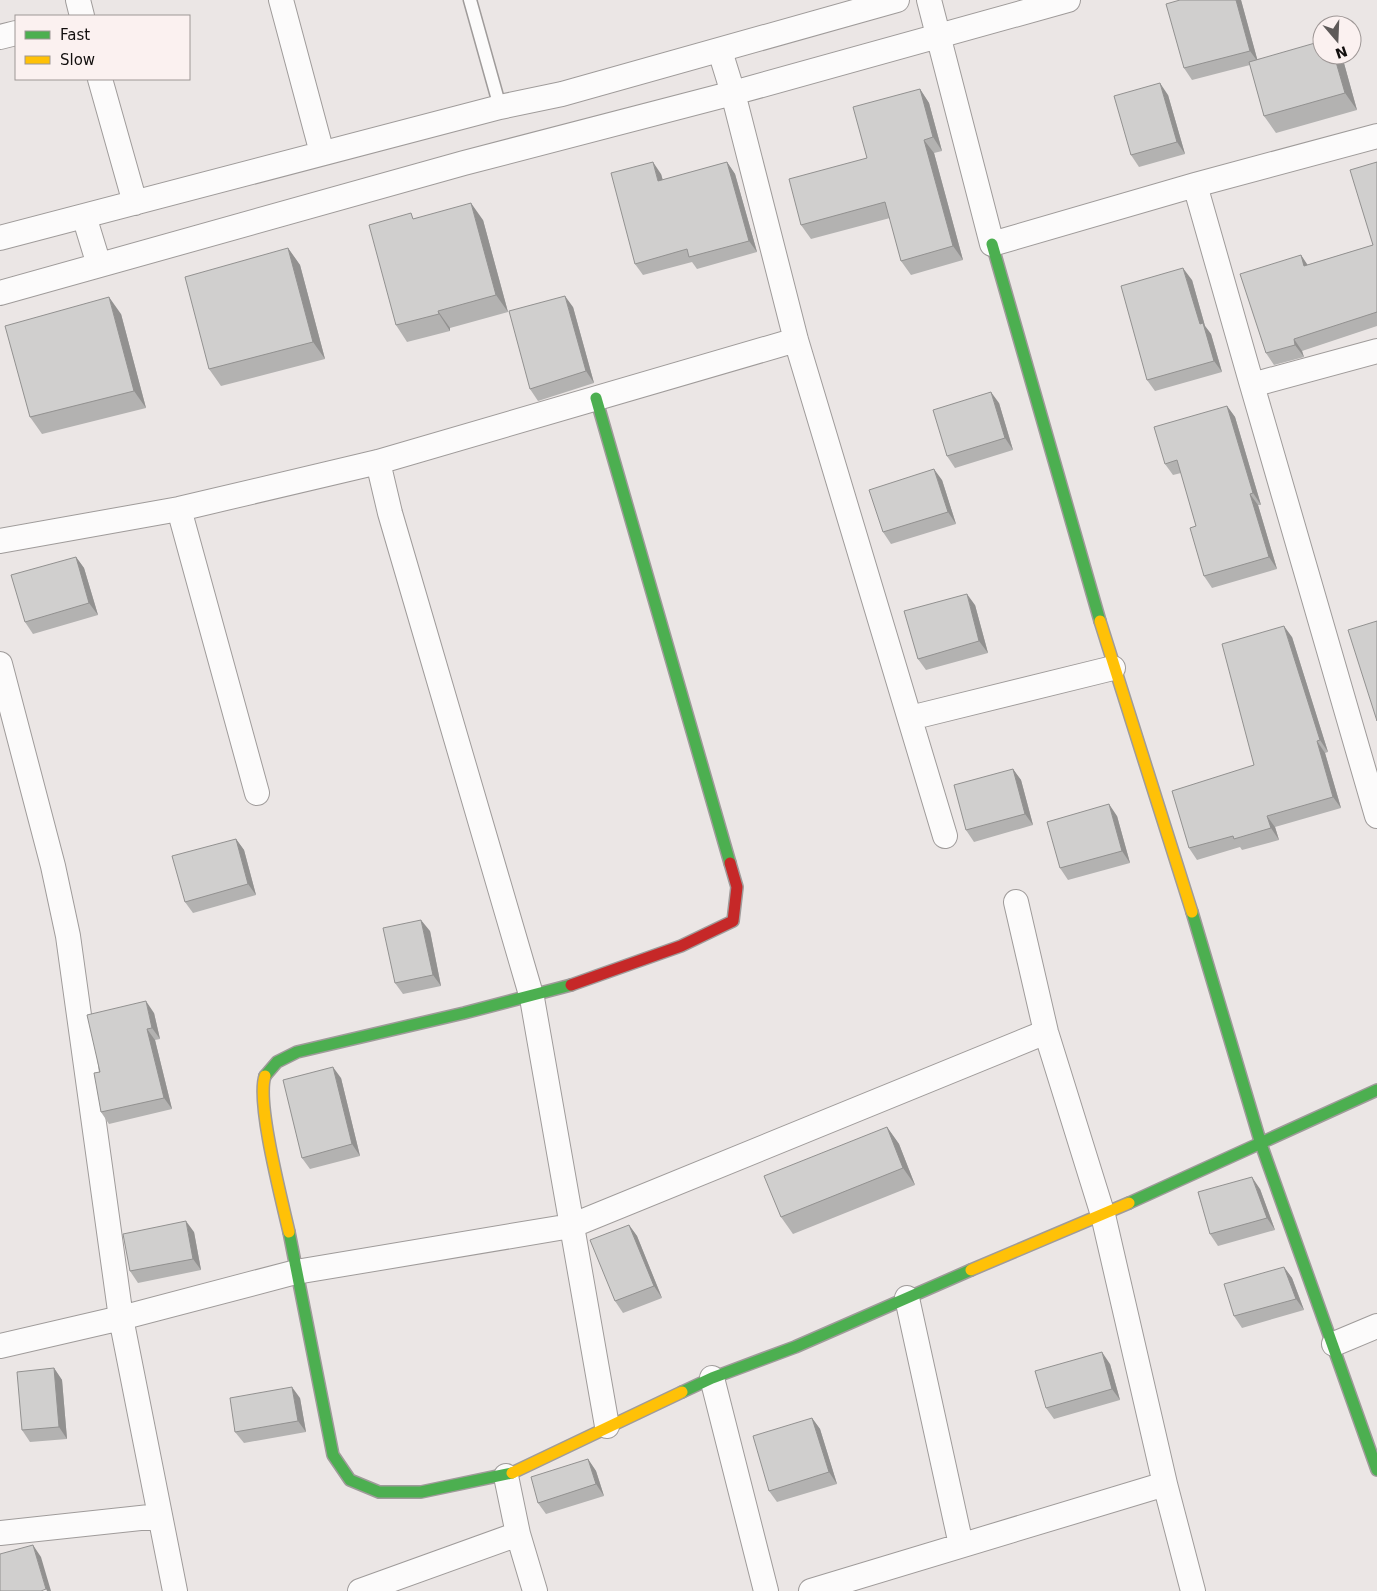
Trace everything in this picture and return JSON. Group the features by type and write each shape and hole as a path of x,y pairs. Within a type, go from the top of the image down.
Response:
{"street":[{"path":"78,0 82,15"},
{"path":"281,0 322,153"},
{"path":"0,238 500,107 562,94 720,51 873,3 897,0"},
{"path":"928,0 992,244 1113,668 1170,839 1262,1144 1377,1470"},
{"path":"0,293 464,163 733,94 1068,0"},
{"path":"0,37 15,33"},
{"path":"720,51 733,94 796,340 945,836"},
{"path":"100,80 135,203"},
{"path":"992,244 1195,185 1377,136"},
{"path":"1195,185 1377,816"},
{"path":"84,216 99,265"},
{"path":"0,542 179,509 378,462 796,340"},
{"path":"1252,385 1377,351"},
{"path":"596,398 736,887 733,921 704,936 613,973 532,998 296,1052 272,1066 264,1074 262,1086 264,1109 333,1455 350,1480 379,1492 402,1493 506,1476 607,1426 712,1378 795,1347 1103,1215 1377,1090"},
{"path":"378,462 390,513 532,998 607,1426"},
{"path":"179,509 257,793"},
{"path":"0,664 53,866 68,936 121,1318 175,1591"},
{"path":"910,718 1113,668"},
{"path":"1016,902 1046,1032 1103,1215 1165,1484 1193,1591"},
{"path":"0,1346 121,1318 296,1272 571,1226 1046,1032"},
{"path":"907,1298 961,1544"},
{"path":"1334,1344 1377,1326"},
{"path":"712,1378 766,1591"},
{"path":"506,1476 518,1534 536,1591"},
{"path":"810,1591 1165,1484"},
{"path":"0,1532 160,1516"},
{"path":"360,1591 518,1534"}],"lane":[{"path":"470,0 500,107"}],"building":[{"path":"1180,0 1236,0 1250,51 1184,68 1166,4"},
{"path":"1312,44 1312,65 1337,65 1345,93 1264,116 1249,62"},
{"path":"1160,83 1177,142 1131,155 1114,96"},
{"path":"920,89 933,137 924,140 953,246 901,261 885,202 801,225 789,179 867,158 853,107"},
{"path":"653,162 658,181 727,162 749,241 689,257 687,249 635,264 611,173"},
{"path":"1377,162 1377,312 1294,339 1295,345 1266,353 1240,274 1301,255 1304,266 1373,245 1350,170"},
{"path":"471,203 496,295 438,311 439,314 396,325 369,225 411,213 413,219"},
{"path":"288,248 313,342 209,369 185,277"},
{"path":"1183,268 1200,324 1203,323 1214,361 1147,380 1121,286"},
{"path":"565,296 586,371 530,389 509,311"},
{"path":"109,297 134,391 30,417 5,326"},
{"path":"991,392 1005,438 947,456 933,410"},
{"path":"1227,406 1253,493 1250,494 1269,557 1204,576 1190,528 1196,526 1177,460 1165,464 1154,427"},
{"path":"934,469 948,512 883,532 869,490"},
{"path":"76,557 89,603 25,622 11,575"},
{"path":"967,594 979,641 918,659 904,611"},
{"path":"1377,621 1377,721 1348,630"},
{"path":"1284,626 1320,740 1317,741 1333,797 1267,816 1271,828 1234,839 1233,836 1189,848 1172,791 1254,765 1222,644"},
{"path":"1013,769 1025,814 966,830 954,785"},
{"path":"1109,804 1122,851 1060,868 1047,822"},
{"path":"236,839 248,884 185,902 172,856"},
{"path":"421,920 433,975 395,983 383,928"},
{"path":"146,1001 152,1028 147,1029 164,1098 101,1112 94,1073 100,1072 87,1015"},
{"path":"333,1067 352,1144 302,1158 283,1080"},
{"path":"887,1127 903,1168 781,1217 764,1176"},
{"path":"1252,1177 1267,1218 1210,1234 1198,1192"},
{"path":"186,1221 193,1259 130,1271 123,1234"},
{"path":"629,1225 654,1286 615,1301 590,1240"},
{"path":"1284,1267 1296,1299 1234,1316 1224,1284"},
{"path":"1102,1352 1112,1389 1046,1408 1035,1371"},
{"path":"54,1368 59,1427 22,1430 17,1372"},
{"path":"292,1387 298,1421 235,1432 230,1398"},
{"path":"812,1418 829,1472 769,1491 753,1436"},
{"path":"588,1459 596,1484 538,1503 531,1477"},
{"path":"33,1545 46,1589 41,1591 0,1591 0,1554"}],"traffic: fast":[{"path":"992,244 1100,621"},
{"path":"596,398 730,863"},
{"path":"1192,912 1261,1144 1377,1470"},
{"path":"265,1076 277,1062 297,1052 464,1013 571,985"},
{"path":"1129,1203 1377,1090"},
{"path":"289,1232 333,1455 350,1480 379,1492 421,1492 512,1473"},
{"path":"682,1392 712,1378 795,1347 971,1270"}],"traffic: slow":[{"path":"1100,621 1192,912"},
{"path":"265,1076 263,1089 267,1129 289,1232"},
{"path":"971,1270 1129,1203"},
{"path":"512,1473 682,1392"}],"traffic: jam":[{"path":"571,985 681,946 733,921 737,887 730,863"}]}
